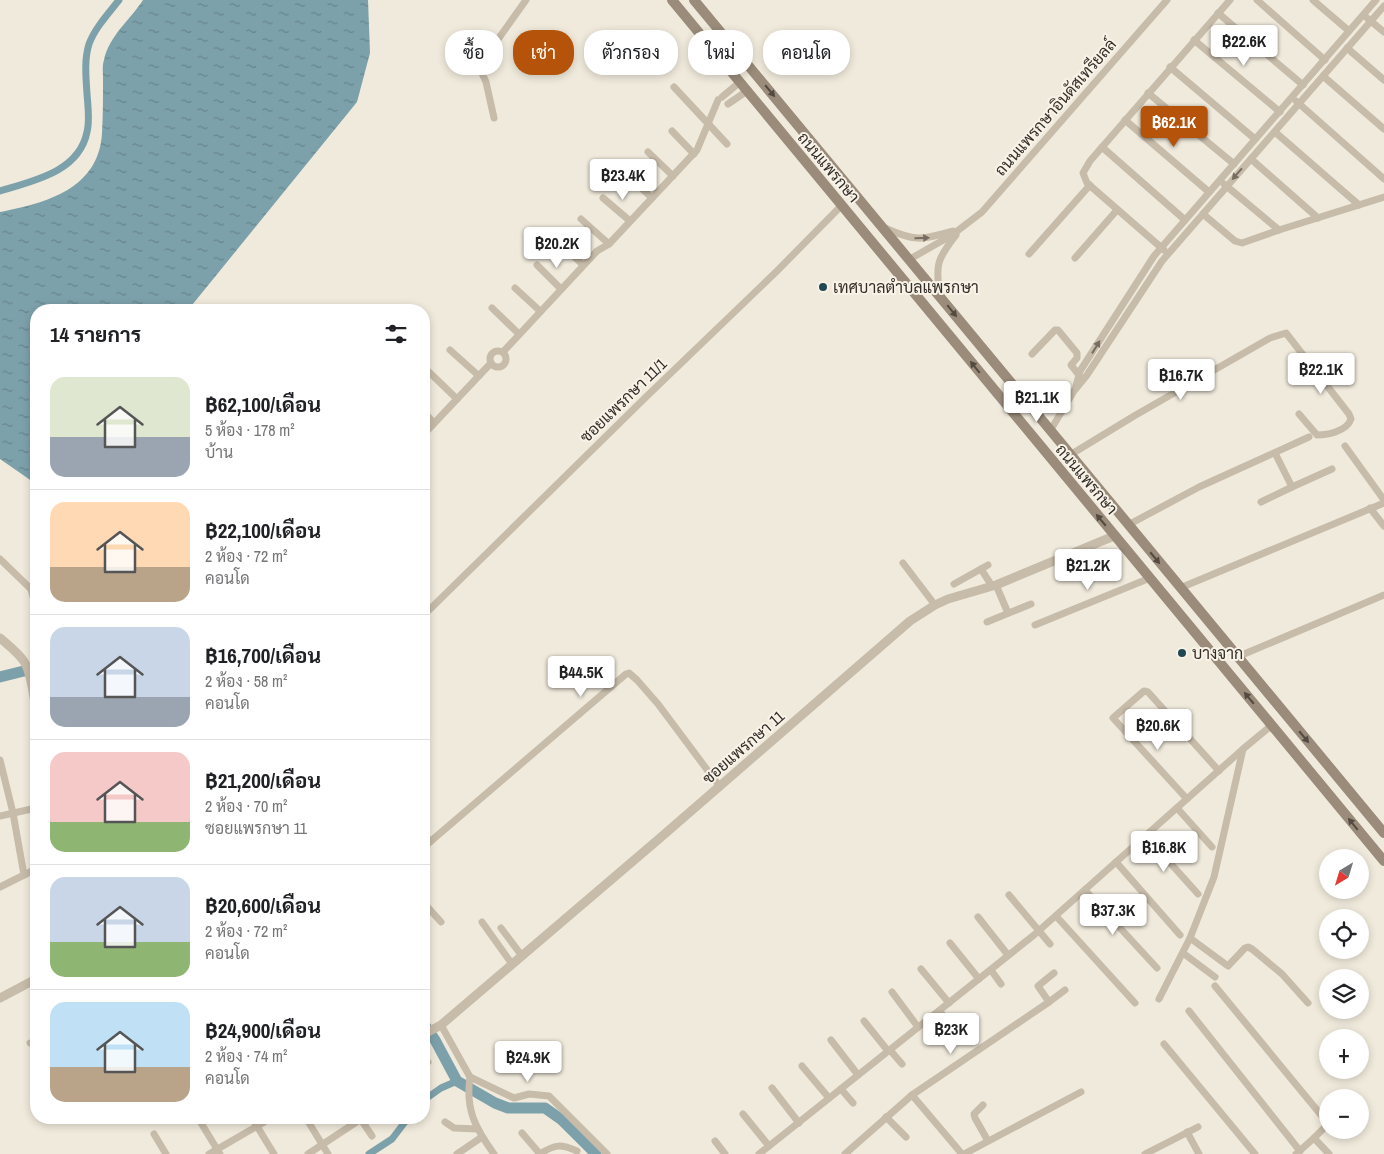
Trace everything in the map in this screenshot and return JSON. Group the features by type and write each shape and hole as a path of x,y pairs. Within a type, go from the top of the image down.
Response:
{"main road":[{"name":"ถนนแพรกษา","path":"672,0 1384,861"},
{"name":"ถนนแพรกษา","path":"694,0 1384,833"}],"street":[{"path":"494,118 486,82 481,71 481,63 526,0"},
{"name":"ถนนแพรกษาอินดัสเทรียลล์","path":"910,259 961,229 982,212 1166,0"},
{"path":"1168,254 1090,185 1083,173 1102,147 1230,0"},
{"path":"1256,0 1325,60"},
{"path":"1313,0 1349,31"},
{"path":"1074,391 1079,375 1154,256 1364,15 1372,1"},
{"path":"1050,431 1074,391 1087,375 1168,254 1384,6"},
{"path":"1218,13 1303,85"},
{"path":"1364,15 1384,32"},
{"path":"1194,40 1280,112"},
{"path":"1347,48 1384,80"},
{"path":"1170,67 1255,139"},
{"path":"1323,76 1384,129"},
{"path":"503,352 596,251 608,244 694,154 720,98 744,86"},
{"path":"715,108 726,106 744,86"},
{"path":"674,87 727,144"},
{"path":"1148,93 1234,164"},
{"path":"1292,97 1384,179"},
{"path":"1125,120 1209,192"},
{"path":"672,132 694,154"},
{"path":"1274,132 1359,206"},
{"path":"1102,147 1185,220"},
{"path":"648,152 674,176"},
{"path":"1251,159 1318,218"},
{"path":"627,176 652,198"},
{"path":"1220,181 1278,230"},
{"path":"1029,254 1090,185"},
{"path":"1203,214 1239,243 1384,197"},
{"path":"603,198 630,221"},
{"name":"ซอยแพรกษา 11/1","path":"430,610 842,205"},
{"path":"1074,258 1118,210"},
{"path":"581,219 608,244"},
{"name":"ถนนแพรกษาอินดัสเทรียลล์","path":"884,228 905,237 924,239 961,229"},
{"name":"ถนนแพรกษาอินดัสเทรียลล์","path":"940,297 937,276 938,260 961,229"},
{"path":"558,241 583,265"},
{"path":"537,265 561,289"},
{"path":"515,288 540,311"},
{"path":"492,308 519,334"},
{"path":"1121,308 1128,312"},
{"path":"1032,354 1055,330 1058,330 1077,353 1077,358 1071,365 1079,375"},
{"path":"1070,455 1270,338 1286,333 1349,414 1351,420 1342,429 1328,434 1317,435 1299,414"},
{"path":"450,350 479,376"},
{"path":"503,352 506,360 504,364 496,367 491,363 489,357 491,353 503,352"},
{"path":"430,427 491,363"},
{"path":"430,374 457,399"},
{"path":"1038,387 1062,411"},
{"path":"430,419 434,423"},
{"path":"1128,525 1199,486 1309,437"},
{"path":"1180,588 1384,502 1345,446"},
{"path":"1275,453 1292,487"},
{"path":"1262,502 1332,469"},
{"path":"1370,508 1384,526"},
{"name":"ซอยแพรกษา 11","path":"430,1031 522,956 910,621 935,605 994,586 1114,536"},
{"path":"0,558 30,588"},
{"path":"903,563 935,605"},
{"path":"954,584 988,565"},
{"path":"981,569 994,586 1008,613"},
{"path":"1035,625 1150,578"},
{"path":"1237,657 1384,596"},
{"path":"987,622 1030,604"},
{"path":"0,638 25,663 30,680"},
{"path":"430,842 629,673 658,704 720,787"},
{"path":"1187,799 1113,718 1122,710 1144,691 1148,692 1219,771"},
{"path":"760,1154 1056,916 1272,725"},
{"path":"1158,999 1190,938 1214,877 1243,749"},
{"path":"0,760 13,813 24,875"},
{"path":"1177,808 1212,847"},
{"path":"0,816 30,809"},
{"path":"1146,836 1198,894"},
{"path":"1116,862 1180,935"},
{"path":"0,887 30,872"},
{"path":"1085,890 1157,968"},
{"path":"1009,895 1050,944"},
{"path":"430,910 441,922"},
{"path":"1056,916 1135,1003"},
{"path":"978,917 1008,955"},
{"path":"482,922 512,964"},
{"path":"501,928 522,956"},
{"path":"1190,938 1228,966 1245,948 1252,948 1282,974 1308,1003"},
{"path":"950,943 979,979"},
{"path":"1183,953 1215,977"},
{"path":"921,968 949,1003"},
{"path":"990,970 1001,984"},
{"path":"1049,1002 1038,986 1054,973"},
{"path":"0,998 30,983"},
{"path":"1189,1011 1298,1152 1325,1127 1326,1121 1215,986"},
{"path":"845,1154 912,1095 1065,990"},
{"path":"892,992 918,1027"},
{"path":"939,1010 952,1024"},
{"path":"864,1021 902,1064"},
{"path":"438,1026 470,1081 470,1100 473,1118 490,1153"},
{"path":"831,1040 858,1075"},
{"path":"1164,1044 1255,1154"},
{"path":"802,1066 829,1098"},
{"path":"470,1081 514,1098 529,1094 548,1096 607,1154"},
{"path":"772,1088 799,1123"},
{"path":"841,1089 853,1103"},
{"path":"912,1095 963,1154 1082,1092"},
{"path":"983,1105 976,1112 975,1118 988,1141"},
{"path":"743,1114 769,1146"},
{"path":"886,1118 906,1137"},
{"path":"445,1122 454,1128 477,1129"},
{"path":"202,1124 219,1152"},
{"path":"209,1154 219,1152 260,1124"},
{"path":"310,1124 328,1154"},
{"path":"308,1154 352,1124"},
{"path":"365,1124 372,1136"},
{"path":"257,1126 274,1154"},
{"path":"1145,1154 1198,1126"},
{"path":"1187,1132 1199,1154"},
{"path":"522,1133 540,1154 554,1145 564,1146 576,1151"},
{"path":"154,1134 166,1154"},
{"path":"457,1154 482,1137"},
{"path":"1314,1138 1329,1154"},
{"path":"715,1141 725,1154"}],"water":[{"path":"143,0 368,0 370,53 357,102 193,304 30,304 30,480 0,459 0,212 52,198 81,180 91,168 99,152 102,133 103,62 110,43"}],"waterway":[{"path":"0,191 53,173 75,157 82,146 87,132 89,113 86,69 87,50 102,21 119,0"},
{"path":"0,677 30,670"},
{"path":"430,1033 457,1081 495,1103 508,1108 545,1108 562,1120 596,1154"},
{"path":"430,1096 441,1088 457,1081"},
{"path":"369,1154 392,1139 403,1124"}],"place":[{"name":"เทศบาลตำบลแพรกษา","path":"823,287"},
{"name":"บางจาก","path":"1182,653"}]}
